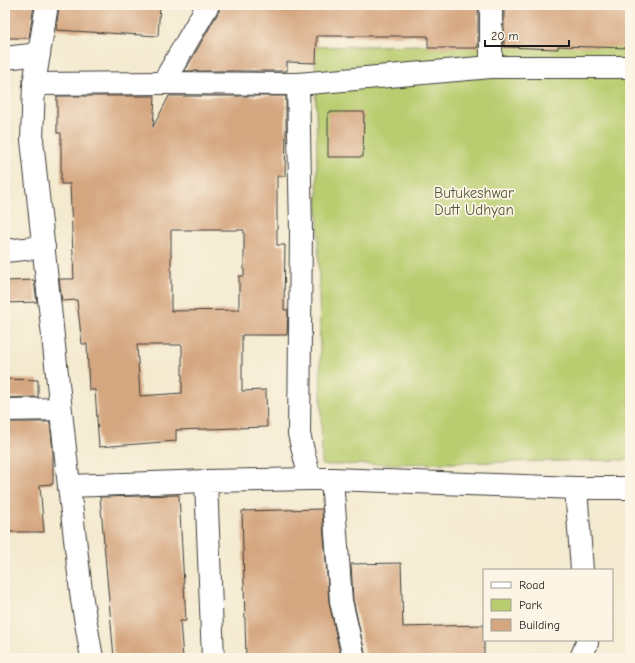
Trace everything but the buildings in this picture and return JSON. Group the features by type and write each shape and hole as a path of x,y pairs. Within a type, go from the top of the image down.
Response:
{"street":[{"path":"47,5 34,84 32,140 60,409 82,600 92,658"},
{"path":"163,83 208,5"},
{"path":"491,5 491,67"},
{"path":"5,58 40,54"},
{"path":"34,84 298,84 491,67 630,67"},
{"path":"298,84 301,231 299,434 310,479"},
{"path":"5,251 44,247"},
{"path":"5,410 60,409"},
{"path":"332,479 340,601 354,658"},
{"path":"69,486 206,481 332,479 576,488 630,488"},
{"path":"206,481 214,658"},
{"path":"576,488 582,569"},
{"path":"581,658 587,641"}],"green space":[{"name":"Butukeshwar Dutt Udhyan","path":"630,41 630,460 322,465 315,47"}]}
